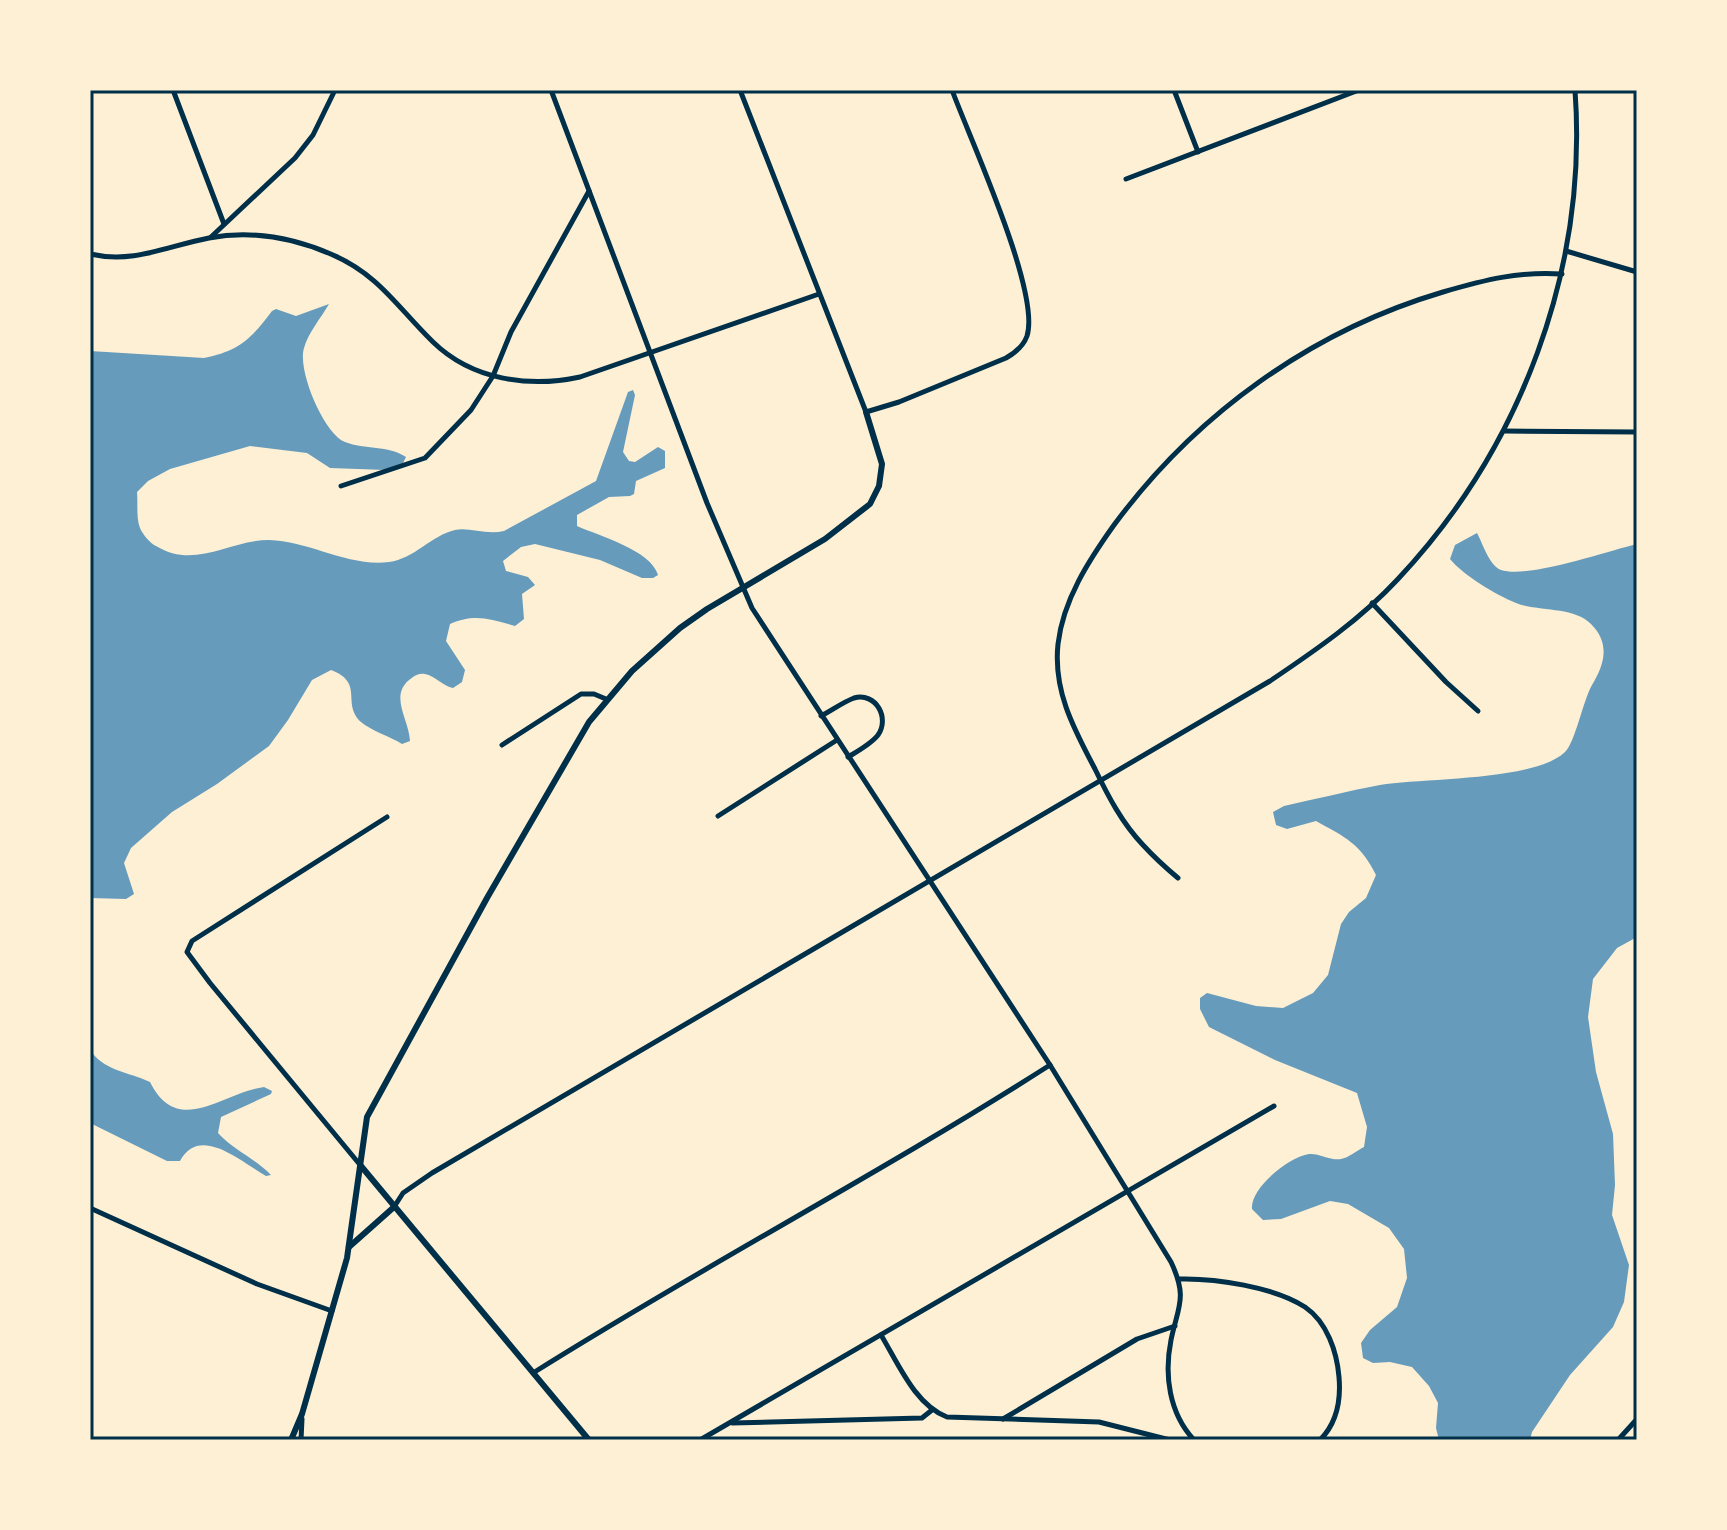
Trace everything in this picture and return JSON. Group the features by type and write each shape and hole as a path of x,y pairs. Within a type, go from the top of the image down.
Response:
{"street":[{"path":"173,90 224,224"},
{"path":"210,237 308,143 335,90"},
{"path":"551,90 742,588 821,716 1050,1065 1171,1262 1179,1279 1181,1304 1169,1356 1169,1386 1177,1415 1192,1440"},
{"path":"291,1440 302,1414 349,1247 361,1166 363,1127 494,886 589,722 632,671 680,628 825,539 870,504 879,486 882,464 866,412 740,90"},
{"path":"866,412 899,402 1006,358 1026,339 1029,308 1004,224 952,90"},
{"path":"1174,90 1198,152"},
{"path":"1126,179 1359,90"},
{"path":"349,1247 394,1207 410,1187 1270,681 1318,648 1399,578 1454,511 1504,431 1532,371 1562,274 1566,251 1577,138 1575,90"},
{"path":"341,486 425,458 471,410 493,376 511,332 589,191"},
{"path":"90,254 142,257 210,237 251,235 296,241 346,261 380,284 435,344 475,370 518,381 563,381 819,294"},
{"path":"1566,251 1637,272"},
{"path":"1178,878 1142,844 1113,805 1065,706 1057,667 1060,630 1075,589 1106,536 1175,453 1199,430 1300,354 1353,326 1420,299 1493,277 1534,272 1562,274"},
{"path":"1504,431 1637,432"},
{"path":"1372,603 1445,681 1478,711"},
{"path":"502,745 581,694 594,694 606,699"},
{"path":"821,716 861,697 879,707 883,720 880,733 848,757"},
{"path":"718,816 837,740"},
{"path":"387,817 192,941 188,947 188,957 589,1440"},
{"path":"532,1374 695,1273 1050,1065"},
{"path":"700,1440 1274,1106"},
{"path":"90,1208 257,1284 332,1311"},
{"path":"1179,1279 1215,1280 1266,1292 1305,1308 1316,1318 1332,1344 1340,1385 1336,1414 1320,1440"},
{"path":"1003,1419 1137,1339 1175,1326"},
{"path":"881,1335 921,1399 932,1410 957,1419 1099,1422 1170,1440"},
{"path":"729,1423 922,1418 932,1410"},
{"path":"301,1440 302,1414"},
{"path":"1618,1440 1637,1419"}],"water":[{"path":"329,304 304,348 304,371 314,400 337,437 345,442 399,453 406,457 403,463 386,470 330,468 307,453 250,446 170,469 148,481 137,492 139,524 151,543 170,553 198,555 254,541 284,541 373,563 398,560 455,530 504,531 596,481 628,392 633,390 635,395 623,452 629,461 635,462 658,447 665,451 665,468 636,481 634,494 609,497 577,515 577,526 635,551 653,566 658,575 642,578 600,560 535,544 521,547 503,561 506,571 528,577 535,585 522,594 524,619 515,626 475,618 450,624 446,641 465,670 462,682 453,688 421,674 405,684 400,699 410,741 402,744 361,722 355,715 347,681 331,670 312,680 269,746 172,812 131,848 124,863 134,894 126,899 90,898 90,351 204,358 226,352 243,342 276,309 296,316"},
{"path":"1477,533 1493,564 1501,570 1513,572 1548,568 1637,544 1637,937 1617,948 1593,979 1588,1017 1596,1072 1613,1134 1615,1185 1612,1215 1629,1265 1624,1302 1613,1327 1570,1375 1532,1432 1530,1440 1439,1440 1436,1428 1438,1403 1429,1386 1412,1367 1390,1362 1373,1363 1363,1358 1361,1343 1370,1330 1397,1307 1407,1278 1404,1249 1389,1228 1348,1204 1330,1201 1281,1219 1263,1220 1252,1209 1257,1192 1264,1183 1291,1161 1309,1154 1341,1159 1364,1147 1367,1127 1357,1093 1275,1060 1209,1027 1200,1009 1200,998 1207,993 1256,1006 1283,1008 1313,993 1328,975 1341,924 1349,912 1366,898 1376,875 1358,849 1336,832 1316,821 1287,829 1276,825 1273,812 1284,806 1380,785 1478,777 1530,768 1550,761 1569,747 1600,670 1604,654 1601,639 1584,618 1516,603 1463,572 1450,559 1455,545"},
{"path":"90,1049 101,1062 150,1082 161,1099 187,1110 264,1087 272,1091 221,1117 218,1133 271,1175 266,1176 233,1155 209,1146 188,1150 180,1161 167,1161 90,1123"}]}
